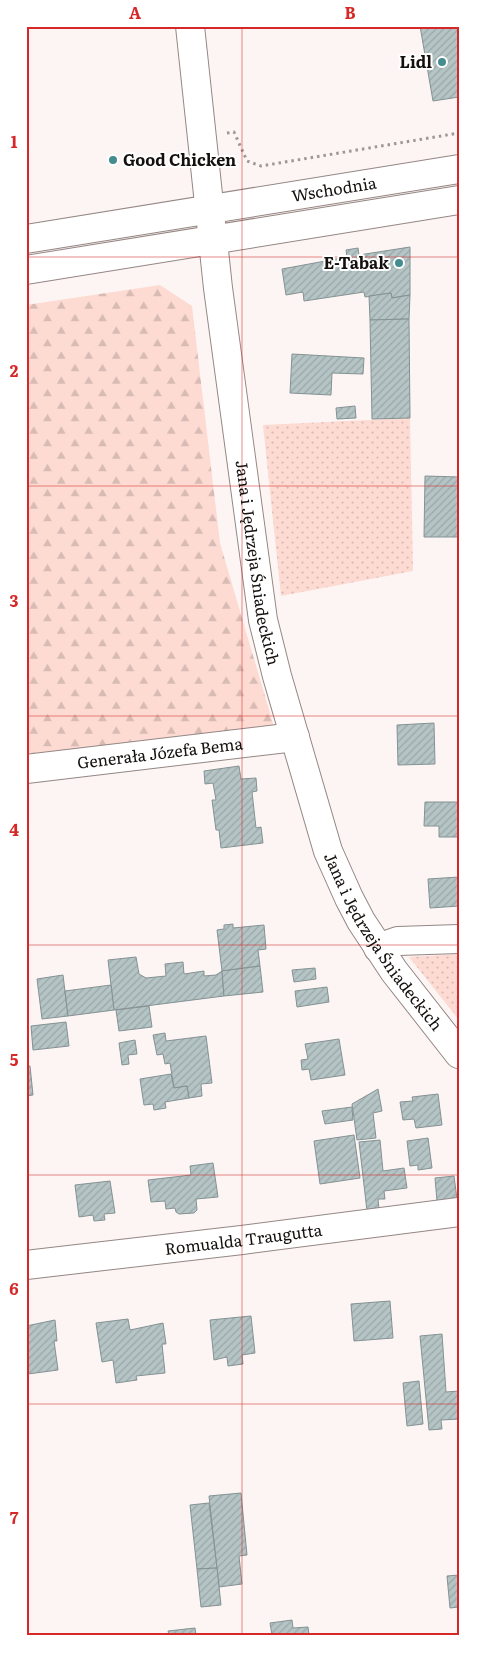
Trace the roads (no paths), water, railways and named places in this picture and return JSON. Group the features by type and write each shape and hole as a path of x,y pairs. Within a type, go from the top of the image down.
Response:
{"street":[{"name":"Jana i Jędrzeja Śniadeckich","path":"190,26 213,239 263,620 277,676 328,851 349,898 378,948 412,996 459,1054"},
{"name":"Wschodnia","path":"26,239 459,169"},
{"name":"Wschodnia","path":"26,270 459,200"},
{"name":"Generała Józefa Bema","path":"26,769 295,737"},
{"path":"378,948 398,941 459,939"},
{"name":"Romualda Traugutta","path":"26,1265 459,1212"}],"place":[{"name":"Lidl","path":"442,62"},
{"name":"Good Chicken","path":"113,160"},
{"name":"E-Tabak","path":"399,263"}]}
